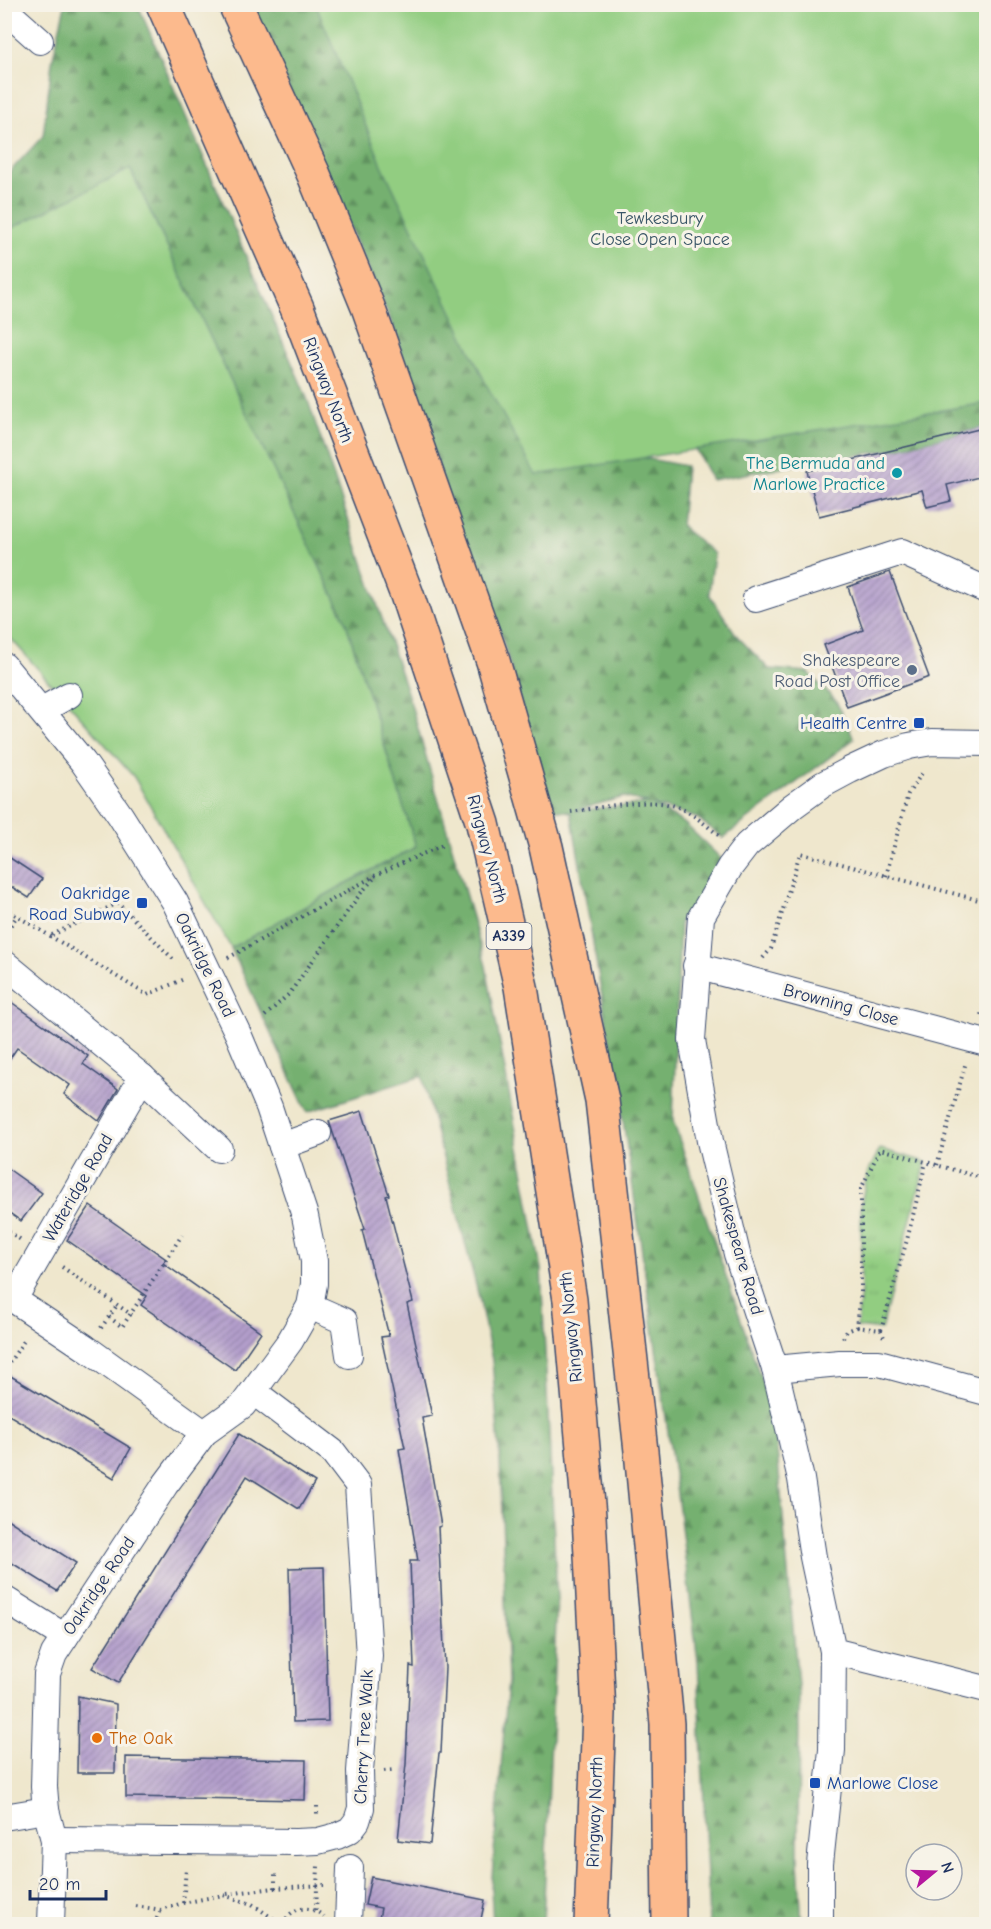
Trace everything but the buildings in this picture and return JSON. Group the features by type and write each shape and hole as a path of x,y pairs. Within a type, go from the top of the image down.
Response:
{"highway":[{"name":"Ringway North","path":"164,4 297,308 407,595 483,824 521,987 570,1300 589,1516 599,1713 591,1924"},
{"path":"235,4 314,175 368,308 493,661 546,847 602,1100 641,1451 667,1724 667,1924"}],"street":[{"path":"4,9 40,41"},
{"path":"756,599 902,552 987,590"},
{"name":"Oakridge Road","path":"4,666 83,762 120,815 175,902 239,1036 269,1107 305,1216 314,1261 314,1284 310,1305 290,1341 243,1405 204,1433 165,1485 54,1654 47,1674 44,1787 46,1810 54,1840 51,1924"},
{"path":"42,710 69,695"},
{"name":"Shakespeare Road","path":"820,1924 820,1864 832,1750 833,1651 813,1557 801,1479 775,1369 737,1254 710,1141 692,1040 696,966 702,917 730,867 747,845 822,785 884,754 909,746 932,742 987,743"},
{"path":"4,963 142,1077 219,1149"},
{"name":"Browning Close","path":"696,966 979,1041"},
{"name":"Wateridge Road","path":"142,1077 9,1296 204,1433"},
{"path":"282,1146 318,1132"},
{"path":"310,1305 344,1321 349,1355"},
{"path":"775,1369 840,1363 879,1363 987,1392"},
{"name":"Cherry Tree Walk","path":"54,1840 318,1841 350,1830 357,1821 361,1808 360,1771 369,1656 358,1485 333,1452 254,1392"},
{"path":"4,1599 65,1636"},
{"path":"833,1651 987,1689"},
{"path":"4,1817 46,1810"},
{"path":"348,1924 350,1875"}],"path":[{"path":"886,876 908,794 924,769"},
{"path":"571,812 633,802 674,806 697,818 723,838"},
{"path":"228,958 378,874 445,844"},
{"path":"744,979 771,949 800,853 987,902"},
{"path":"265,1016 289,994 360,894 378,874"},
{"path":"52,935 118,903 174,960"},
{"path":"4,908 52,935 147,995 190,976"},
{"path":"4,935 17,916"},
{"path":"937,1165 979,1041 987,999"},
{"path":"840,1363 841,1342 847,1331 857,1327 861,1292 861,1189 880,1149 987,1179"},
{"path":"881,1330 907,1240 926,1162"},
{"path":"132,1315 118,1304 108,1317 123,1327 132,1315 182,1235"},
{"path":"4,1363 8,1364 39,1318"},
{"path":"183,1903 186,1869"},
{"path":"275,1870 275,1888"},
{"path":"316,1910 318,1872"},
{"path":"136,1906 161,1910 223,1895 318,1885 350,1875"},
{"path":"223,1895 252,1904 283,1924 291,1913 304,1908 316,1910 328,1924"},
{"path":"154,1924 161,1910"}],"green space":[{"path":"65,5 138,5 307,398 411,704 486,966 541,1269 557,1599 543,1924 493,1924 491,1889 508,1681 500,1459 492,1360 479,1297 422,1076 307,1112 231,948 416,847 345,620 130,169 5,232 4,178 43,136 52,62"},
{"path":"252,5 388,5 588,447 686,466 681,526 714,554 709,594 737,636 769,669 808,672 836,701 854,739 723,838 697,818 653,805 684,823 730,867 680,921 673,1121 774,1416 799,1696 798,1861 802,1924 709,1924 698,1662 677,1494 624,1127 571,812 551,809 501,634 454,515 392,323","holes":["624,797 648,803 576,811"]},
{"name":"Tewkesbury Close Open Space","path":"316,5 986,5 986,403 536,475 487,386 382,165"},
{"path":"130,169 345,620 416,847 231,948 134,777 5,632 4,232"},
{"path":"986,393 986,427 891,450 712,480 691,441"},
{"path":"880,1149 926,1162 881,1330 857,1327 861,1292 861,1205 867,1174"}],"place":[{"name":"The Bermuda and Marlowe Practice","path":"897,473"},
{"name":"Shakespeare Road Post Office","path":"912,670"},
{"name":"Health Centre","path":"919,723"},
{"name":"Oakridge Road Subway","path":"142,903"},
{"name":"The Oak","path":"97,1738"},
{"name":"Marlowe Close","path":"815,1783"}]}
